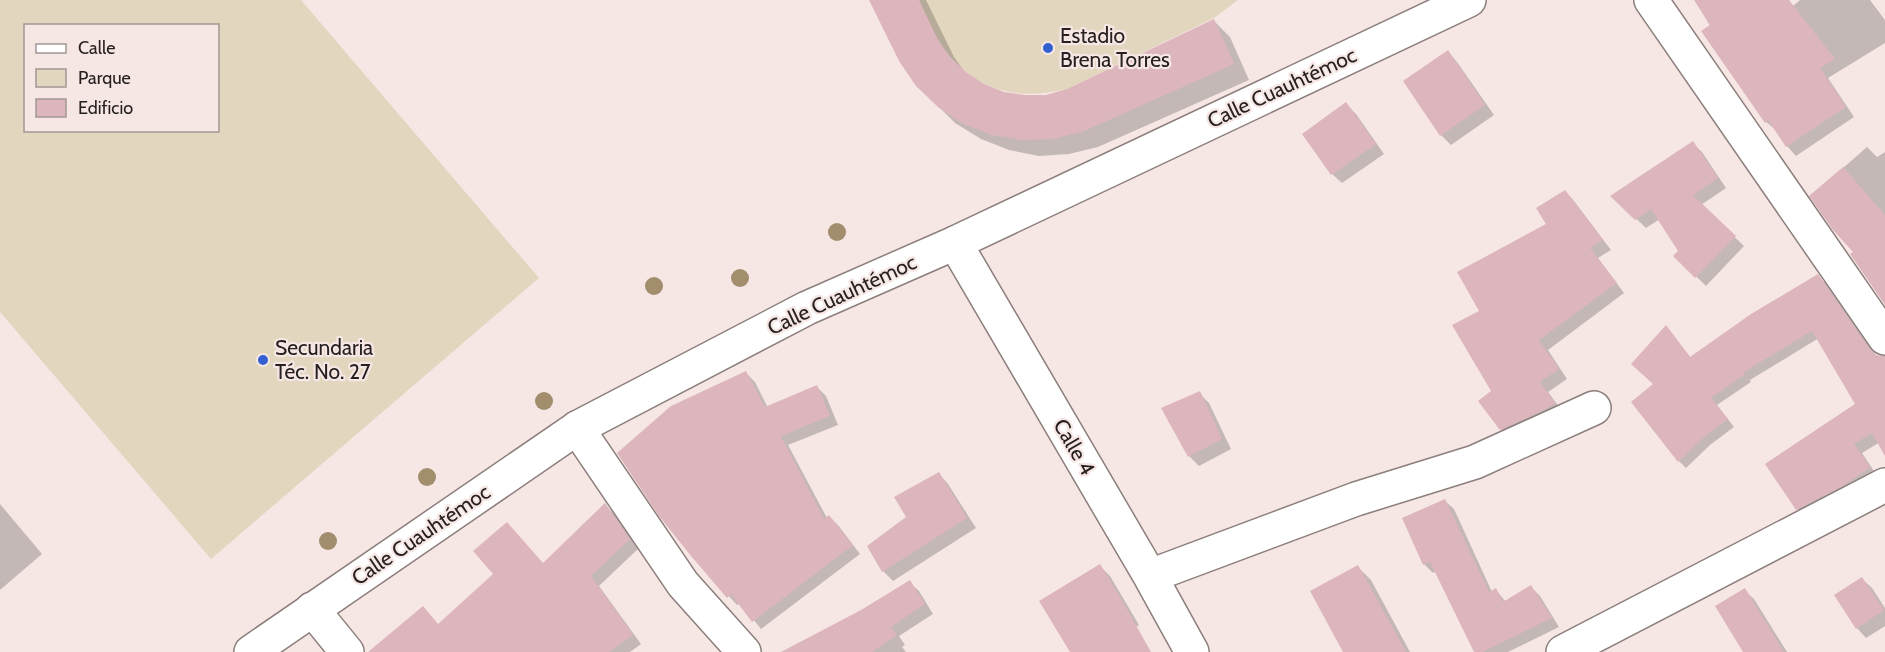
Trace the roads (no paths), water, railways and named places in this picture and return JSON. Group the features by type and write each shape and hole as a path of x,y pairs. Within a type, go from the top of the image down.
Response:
{"street":[{"name":"Calle Cuauhtémoc","path":"251,652 578,428 807,308 955,243 1469,0"},
{"path":"1651,0 1885,338"},
{"name":"Calle 4","path":"955,243 1192,652"},
{"path":"1150,576 1356,499 1475,462 1594,408"},
{"path":"578,428 683,584 744,652"},
{"path":"1563,652 1885,485"},
{"path":"312,609 347,652"}],"place":[{"name":"Estadio Brena Torres","path":"1048,48"},
{"name":"Secundaria Téc. No. 27","path":"263,360"}]}
